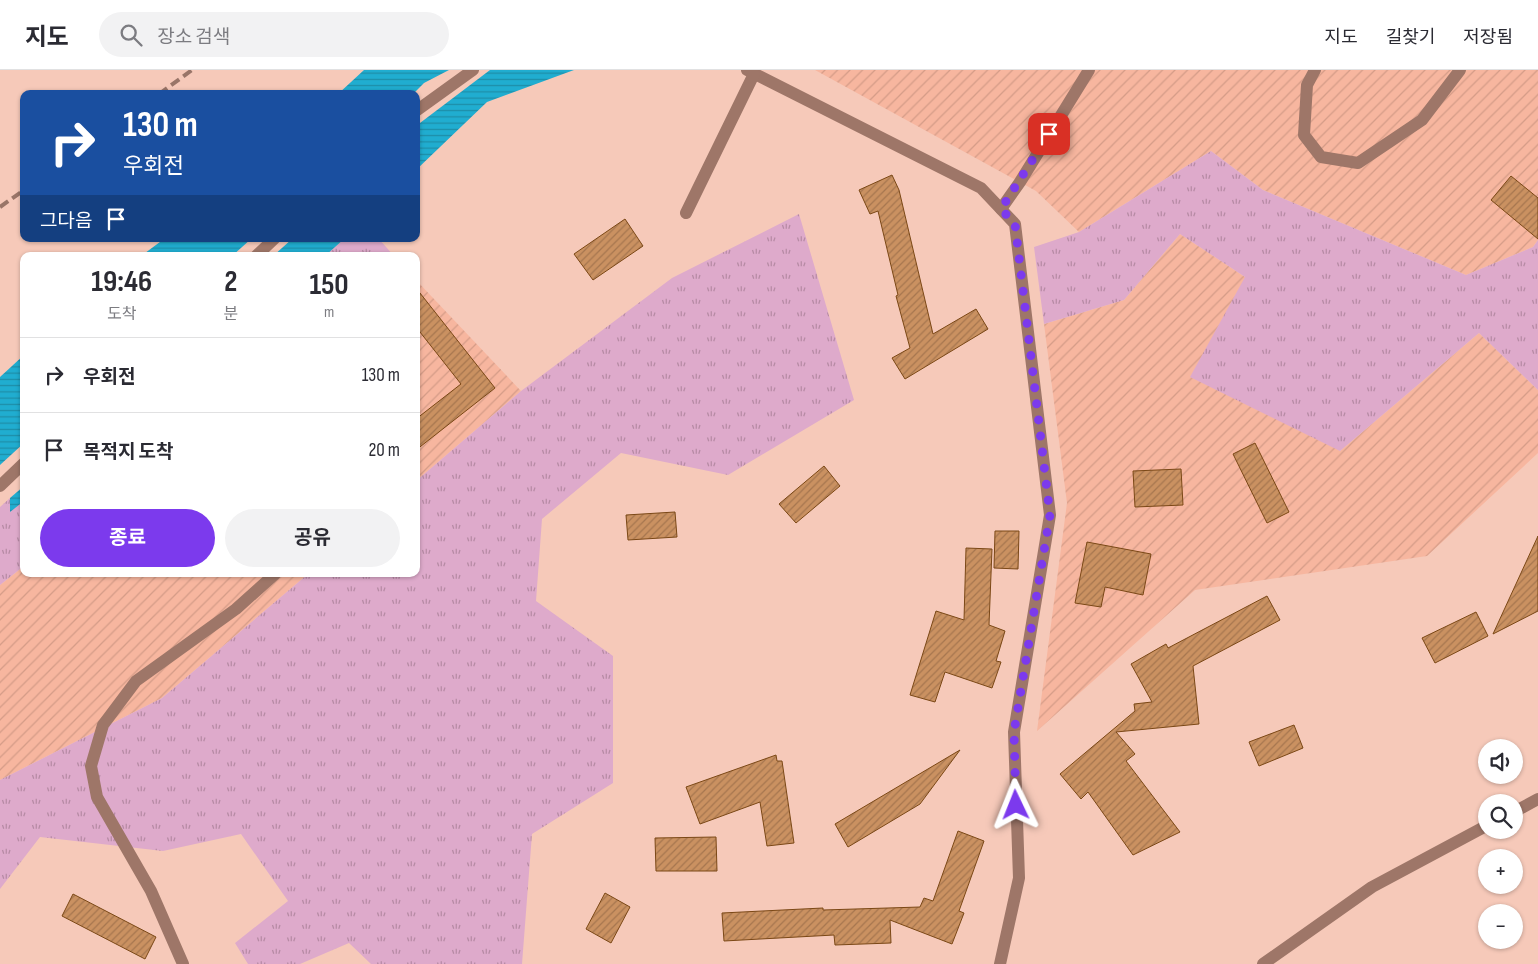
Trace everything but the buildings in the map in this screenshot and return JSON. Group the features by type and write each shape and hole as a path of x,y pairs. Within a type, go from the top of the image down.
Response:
{"street":[{"path":"420,108 473,70"},
{"path":"1001,209 1020,182 1089,70"},
{"path":"1315,70 1306,85 1304,135 1321,157 1358,163 1422,120 1460,70"},
{"path":"686,213 751,72 982,188 1015,224 1050,515 1014,732 1019,878 1000,964"},
{"path":"260,252 271,242"},
{"path":"0,486 20,467"},
{"path":"183,964 151,891 97,797 91,766 103,725 136,681 236,609 272,577"},
{"path":"1523,807 1538,799"},
{"path":"1262,964 1372,887 1478,830"}],"shaded area":[{"path":"815,70 1538,70 1538,240 1533,247 1466,275 1263,190 1211,151 1079,232 1036,191"},
{"path":"1180,234 1245,277 1340,451 1479,333 1538,390 1538,453 1427,556 1195,590 1037,731 1067,503 1044,324 1124,300"},
{"path":"420,284 521,391 420,478"},
{"path":"20,569 20,577 304,577 162,698 0,780 0,585"}],"green space":[{"path":"1211,151 1263,190 1466,275 1533,247 1538,240 1538,390 1479,333 1340,451 1190,377 1245,277 1180,234 1124,300 1044,324 1034,247 1079,232"},
{"path":"799,214 854,400 728,475 621,453 542,519 536,601 613,656 613,783 532,834 522,964 371,964 349,943 300,964 248,964 235,943 288,901 241,834 163,851 40,837 0,889 0,780 162,698 304,577 420,577 420,478 521,391 672,278"},
{"path":"341,242 382,242 390,252 329,252"},
{"path":"10,498 10,511 20,504 20,569 0,585 0,507"}],"water":[{"path":"364,70 449,70 424,83 417,90 342,90"},
{"path":"490,70 574,70 487,102 420,166 420,123"},
{"path":"160,242 248,242 236,252 146,252"},
{"path":"289,242 341,242 329,252 277,252"},
{"path":"20,359 20,447 0,465 0,377"},
{"path":"20,489 20,504 10,512 10,498"}],"railway":[{"path":"164,90 192,70"},
{"path":"0,207 20,193"}],"route":[{"path":"1016,805 1014,732 1050,515 1015,224 1001,209 1049,134"}]}
